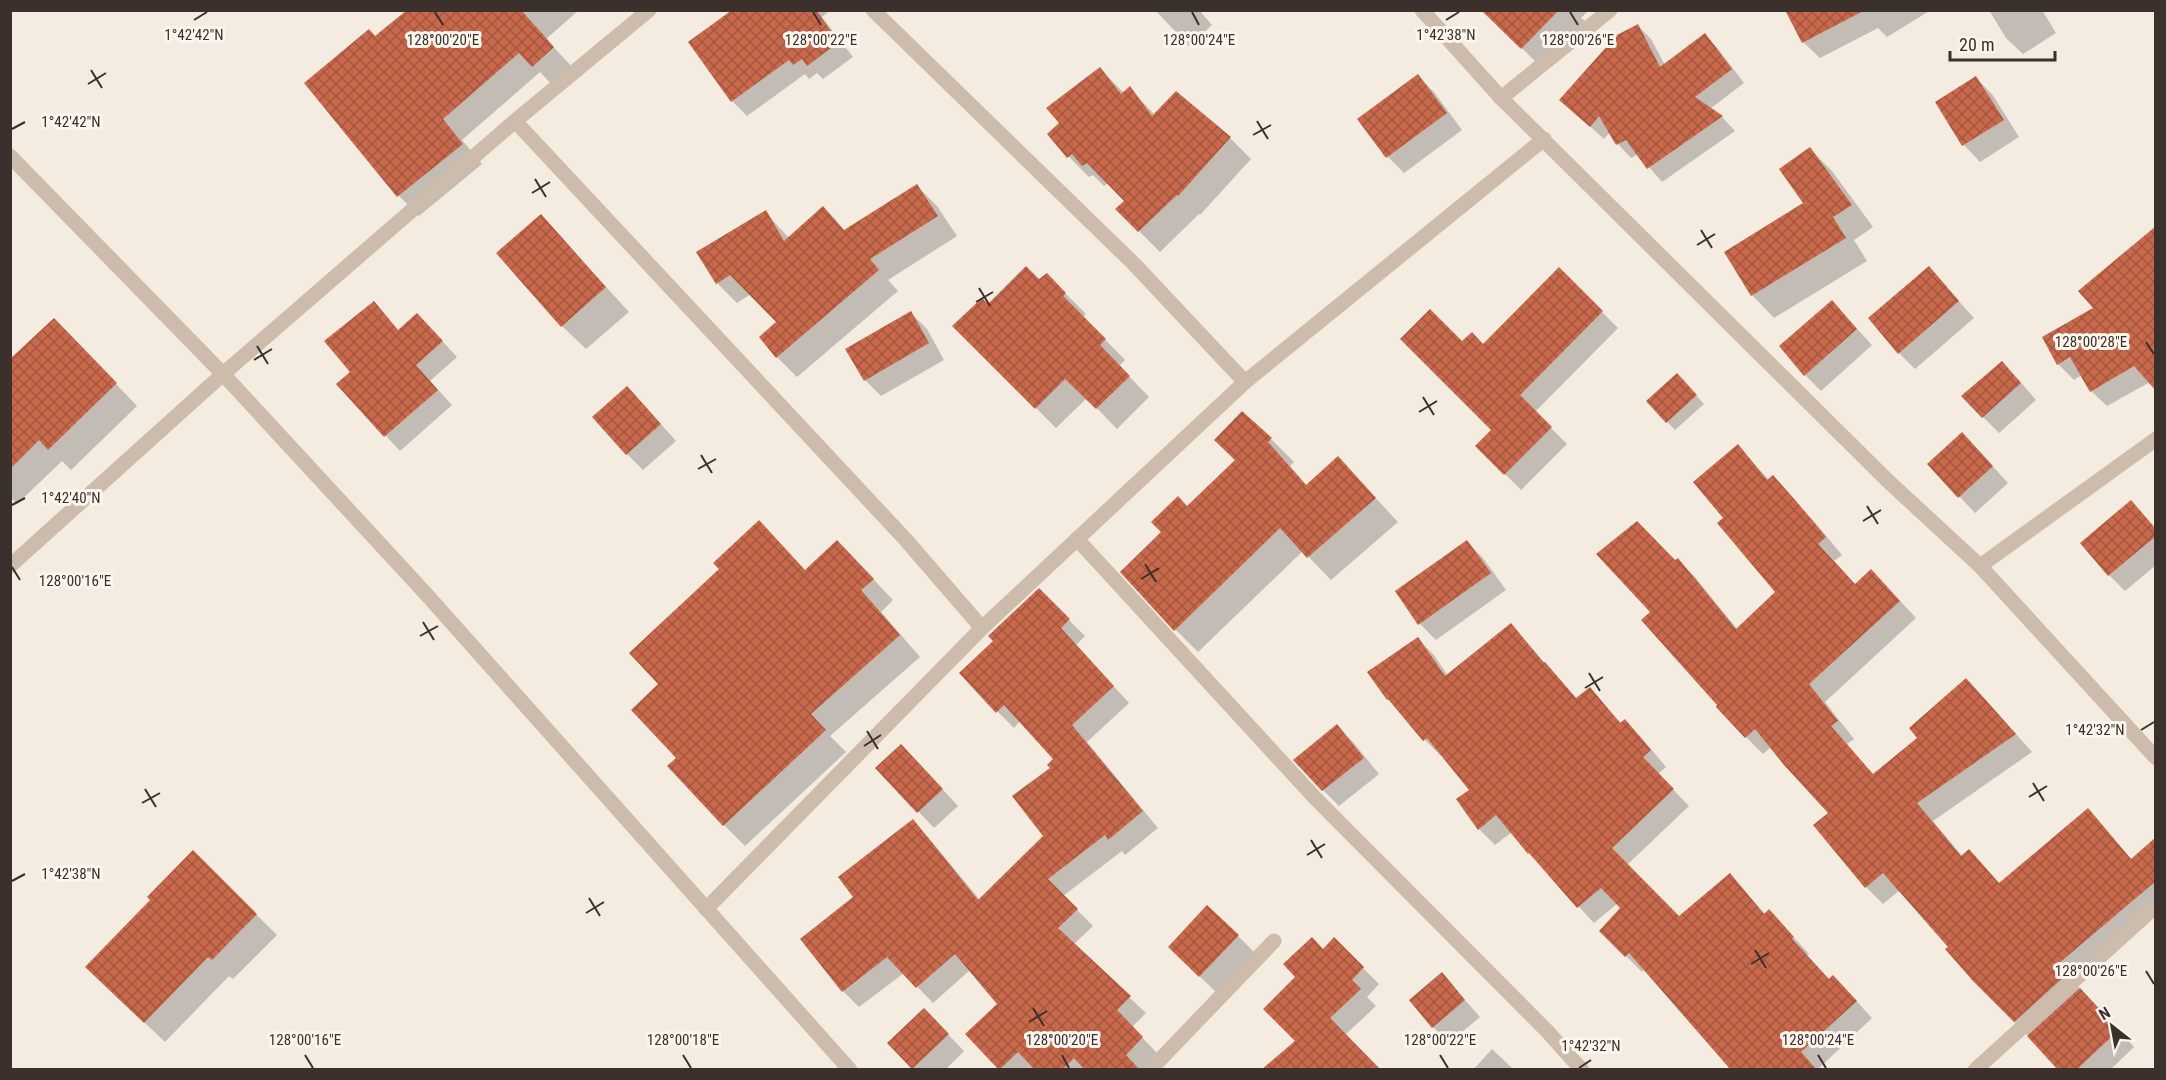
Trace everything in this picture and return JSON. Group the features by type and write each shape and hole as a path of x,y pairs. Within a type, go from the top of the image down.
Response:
{"street":[{"path":"10,566 224,374 515,121 650,10"},
{"path":"873,10 1134,264 1245,382"},
{"path":"1422,10 1501,98 1888,481 1980,566 2156,758"},
{"path":"1501,98 1610,10"},
{"path":"515,121 906,540 982,628"},
{"path":"706,909 982,628 1245,382 1544,140"},
{"path":"10,156 224,374 608,795 850,1070"},
{"path":"1980,566 2156,439"},
{"path":"1077,539 1316,799 1547,1031 1582,1070"},
{"path":"1976,1070 2156,906"},
{"path":"1149,1070 1274,941"}],"building":[{"path":"407,10 521,10 554,47 532,67 519,53 443,119 463,144 397,197 304,83 369,29 375,36"},
{"path":"732,10 816,10 839,42 807,66 802,59 793,65 789,60 731,102 688,42"},
{"path":"1481,10 1559,10 1521,49"},
{"path":"1785,10 1865,10 1802,43"},
{"path":"1638,24 1660,67 1705,33 1732,69 1695,97 1723,116 1647,169 1626,140 1616,145 1599,116 1590,127 1559,100 1617,35"},
{"path":"1100,67 1121,94 1130,86 1152,116 1176,91 1231,137 1178,196 1138,232 1115,209 1124,201 1087,163 1082,166 1072,154 1067,158 1047,134 1059,123 1046,108"},
{"path":"1418,74 1447,113 1386,158 1357,119"},
{"path":"1976,76 2004,120 1962,146 1935,102"},
{"path":"1810,147 1852,205 1833,217 1846,238 1751,296 1724,252 1803,203 1779,169"},
{"path":"917,184 938,216 870,259 879,270 776,358 759,337 776,322 730,275 716,284 696,252 766,210 784,241 823,206 844,230"},
{"path":"541,214 606,287 561,327 496,253"},
{"path":"2156,226 2156,391 2134,366 2090,392 2070,357 2057,365 2042,337 2093,308 2078,291"},
{"path":"1026,266 1039,279 1047,273 1066,293 1063,296 1106,339 1100,345 1130,376 1096,409 1065,379 1035,409 952,326 982,298 988,304"},
{"path":"1929,266 1959,301 1898,354 1868,318"},
{"path":"1559,267 1603,311 1520,395 1552,427 1504,475 1475,446 1491,430 1400,339 1430,309 1462,341 1472,332 1483,344"},
{"path":"1832,300 1857,329 1804,376 1779,346"},
{"path":"374,301 398,330 417,313 443,341 416,365 438,390 384,437 336,384 350,372 324,341"},
{"path":"911,311 929,343 864,381 845,349"},
{"path":"54,318 117,383 48,450 39,440 10,469 10,359"},
{"path":"2002,361 2021,383 1982,418 1961,396"},
{"path":"1677,373 1697,395 1666,423 1646,401"},
{"path":"627,386 661,424 626,455 592,417"},
{"path":"1242,411 1272,438 1268,442 1306,485 1338,456 1376,498 1307,558 1280,528 1174,631 1120,572 1161,532 1151,522 1178,496 1187,506 1235,460 1214,440"},
{"path":"1962,432 1993,466 1958,498 1927,464"},
{"path":"1738,444 1767,480 1773,475 1796,501 1826,537 1818,544 1855,584 1871,569 1900,601 1809,684 1838,721 1831,726 1873,774 1917,738 1909,728 1966,678 2016,734 1917,803 1961,856 1969,849 1999,883 2088,808 2131,859 2156,837 2156,881 2058,964 2067,974 2014,1022 1973,981 1945,949 1948,947 1883,873 1865,888 1813,825 1828,813 1755,729 1745,738 1716,707 1717,705 1641,620 1650,612 1596,554 1637,521 1675,560 1678,558 1736,629 1775,592 1717,523 1723,518 1693,482"},
{"path":"2131,500 2156,529 2156,536 2108,576 2080,543"},
{"path":"759,520 805,570 837,540 874,579 861,590 900,635 811,714 826,730 723,826 667,766 676,758 631,710 658,684 629,653 719,569 713,563"},
{"path":"1467,540 1491,573 1418,625 1395,591"},
{"path":"1039,588 1070,619 1061,628 1114,686 1072,725 1143,811 1108,840 1105,835 1048,879 1078,909 1058,928 1131,996 1117,1010 1143,1037 1126,1055 1140,1070 1085,1070 1074,1058 1062,1070 1035,1070 1018,1052 999,1070 965,1034 997,1004 955,954 916,988 887,957 842,992 800,939 853,897 838,877 913,819 978,900 1043,836 1012,796 1050,768 1047,765 1053,759 1004,705 996,713 959,673 993,641 988,636"},
{"path":"1511,623 1576,698 1590,687 1620,723 1625,719 1651,750 1643,757 1674,789 1612,848 1679,916 1730,873 1764,914 1769,909 1794,937 1792,939 1829,979 1833,975 1857,1001 1801,1052 1817,1070 1731,1070 1629,953 1625,957 1599,931 1620,908 1601,888 1577,908 1496,815 1478,830 1456,799 1469,790 1427,738 1423,741 1387,700 1367,672 1418,637 1445,676"},
{"path":"1337,724 1364,758 1322,791 1293,760"},
{"path":"901,744 943,789 917,813 875,768"},
{"path":"193,850 257,914 212,960 208,957 144,1023 85,967 150,900 147,897"},
{"path":"1207,905 1239,935 1199,977 1168,947"},
{"path":"1312,937 1323,949 1334,937 1364,967 1352,980 1361,989 1330,1018 1381,1070 1261,1070 1295,1041 1263,1009 1295,977 1283,964"},
{"path":"1442,972 1465,1000 1432,1028 1409,1000"},
{"path":"2080,988 2119,1030 2076,1070 2058,1070 2027,1036"},
{"path":"924,1008 949,1034 912,1069 887,1043"}]}
